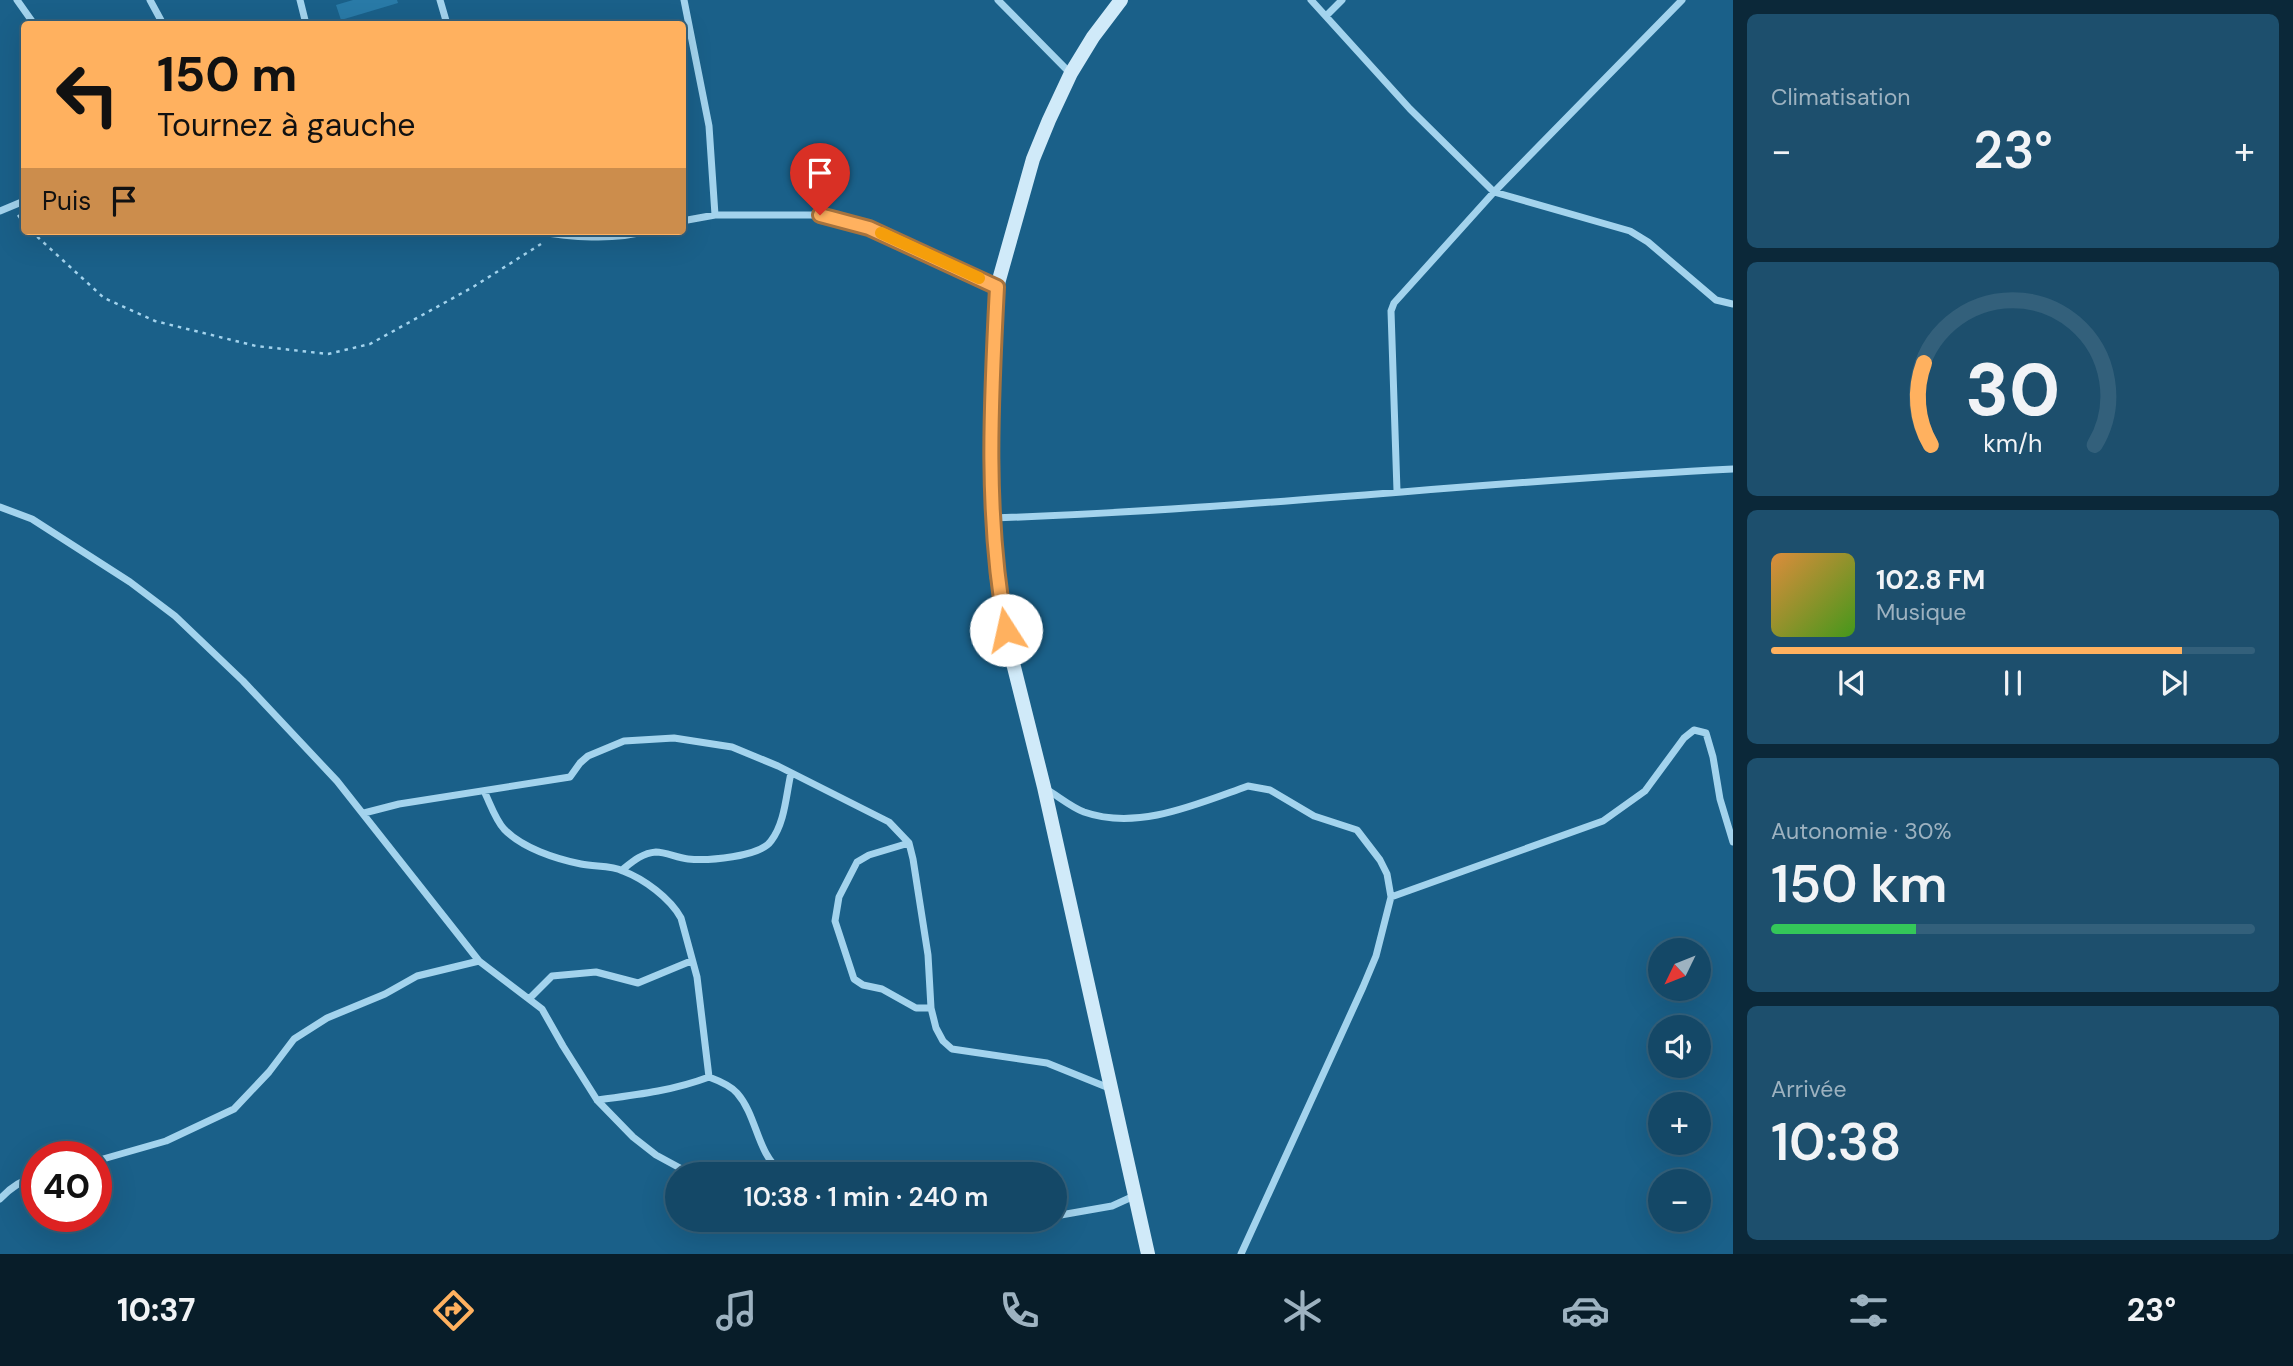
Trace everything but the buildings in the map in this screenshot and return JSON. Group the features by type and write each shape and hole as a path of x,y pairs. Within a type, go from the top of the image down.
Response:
{"street":[{"path":"17,0 32,21"},
{"path":"150,0 161,21"},
{"path":"300,0 305,21"},
{"path":"440,0 446,21"},
{"path":"684,0 709,126 715,215"},
{"path":"998,0 1071,74"},
{"path":"1121,0 1093,37 1048,120 1033,159 997,287 992,374 993,517 997,580 1006,630 1044,787 1148,1254"},
{"path":"1311,0 1410,109 1494,192 1630,231 1648,242 1716,300 1733,304"},
{"path":"1326,16 1342,0"},
{"path":"1397,491 1391,311 1394,303 1494,192 1682,0"},
{"path":"0,211 21,202"},
{"path":"686,220 715,215 820,215 869,228 997,287"},
{"path":"563,235 617,235"},
{"path":"993,517 1094,514 1591,476 1733,469"},
{"path":"0,507 32,519 130,582 175,617 243,681 364,813 479,961 542,1009 597,1100 633,1137 669,1162"},
{"path":"1391,897 1603,821 1645,791 1684,738 1694,730 1706,733 1720,799 1733,842"},
{"path":"364,813 399,804 571,776 588,756 624,741 674,737 732,747 889,822 909,843 914,859 928,955 931,1008 936,1028 943,1041 952,1048 1048,1063 1109,1087"},
{"path":"622,870 637,859 657,852 690,859 756,852 769,844 779,828 791,773"},
{"path":"1044,787 1081,811 1118,818 1165,814 1248,786 1261,787 1314,817 1349,827 1363,835 1387,874 1391,897 1376,956 1241,1254"},
{"path":"484,791 502,827 516,840 556,857 622,870 641,881 676,909 681,918 697,977 709,1077"},
{"path":"909,843 869,855 857,862 839,897 835,921 854,979 863,985 882,989 916,1008 931,1008"},
{"path":"112,1157 166,1142 234,1109 269,1072 294,1039 327,1018 385,994 417,976 479,961"},
{"path":"529,999 552,976 596,972 638,984 691,961"},
{"path":"597,1100 648,1094 709,1077 737,1093 762,1148 771,1162"},
{"path":"0,1199 21,1182"},
{"path":"1067,1214 1112,1206 1134,1196"}],"path":[{"path":"35,235 104,298 155,321 256,346 328,354 370,344 473,288 553,235"}],"slow traffic":[{"path":"881,233 979,278"}],"route":[{"path":"820,215 869,228 997,287 992,374 993,517 997,580 1006,630"}]}
